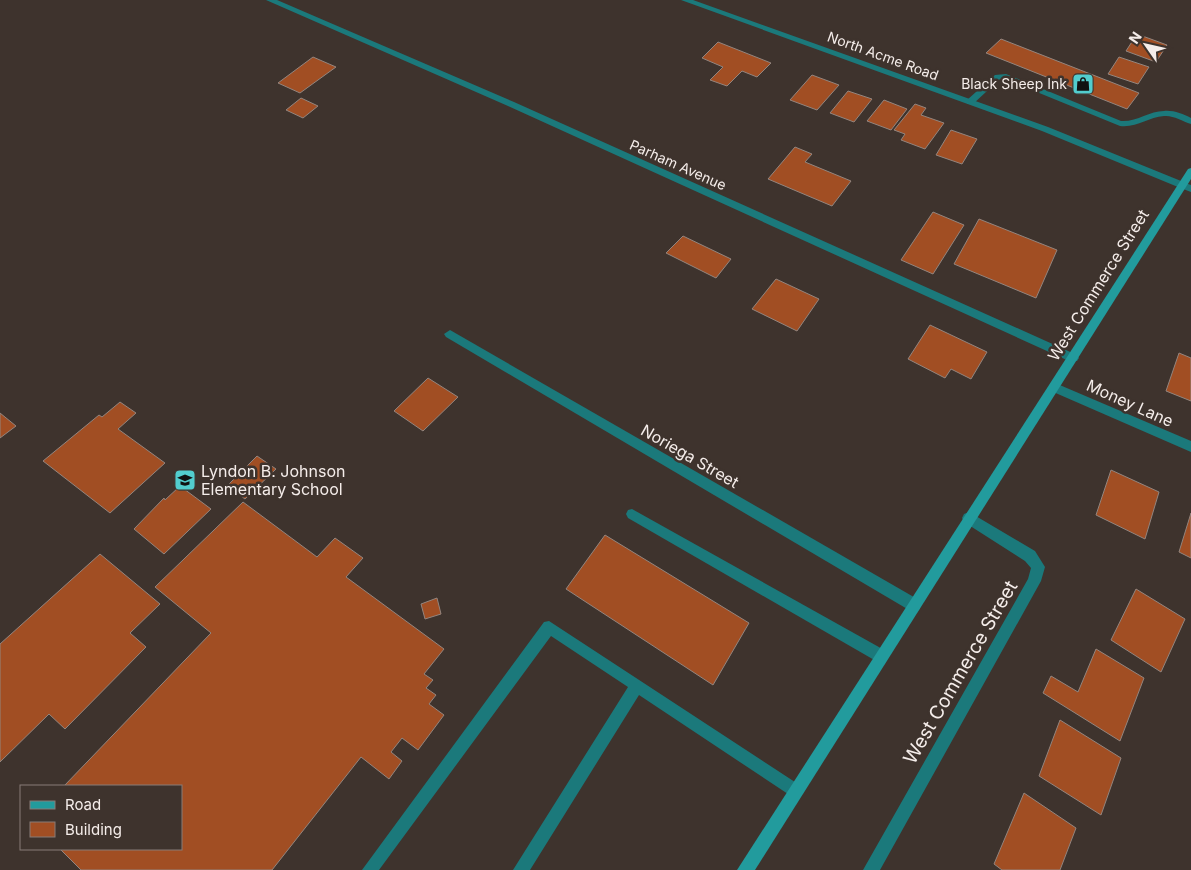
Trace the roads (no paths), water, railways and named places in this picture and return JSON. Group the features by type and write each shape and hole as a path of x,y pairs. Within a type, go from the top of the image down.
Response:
{"main road":[{"name":"West Commerce Street","path":"744,870 969,518 1055,388 1072,358 1186,187 1191,171"}],"street":[{"name":"Parham Avenue","path":"270,0 512,104 1072,358"},
{"name":"North Acme Road","path":"684,0 1054,132 1186,187"},
{"name":"Noriega Street","path":"450,334 914,605"},
{"name":"Money Lane","path":"1055,388 1191,447"},
{"name":"West Commerce Street","path":"871,870 1034,581 1038,567 1030,556 969,518"}],"lane":[{"path":"970,102 998,77 1006,76 1120,123 1140,123 1160,113 1172,114 1191,121"},
{"path":"632,514 881,656"},
{"path":"370,870 550,627 796,791"},
{"path":"521,870 637,686"}],"place":[{"name":"Black Sheep Ink","path":"1083,84"},
{"name":"Lyndon B. Johnson Elementary School","path":"185,480"}]}
